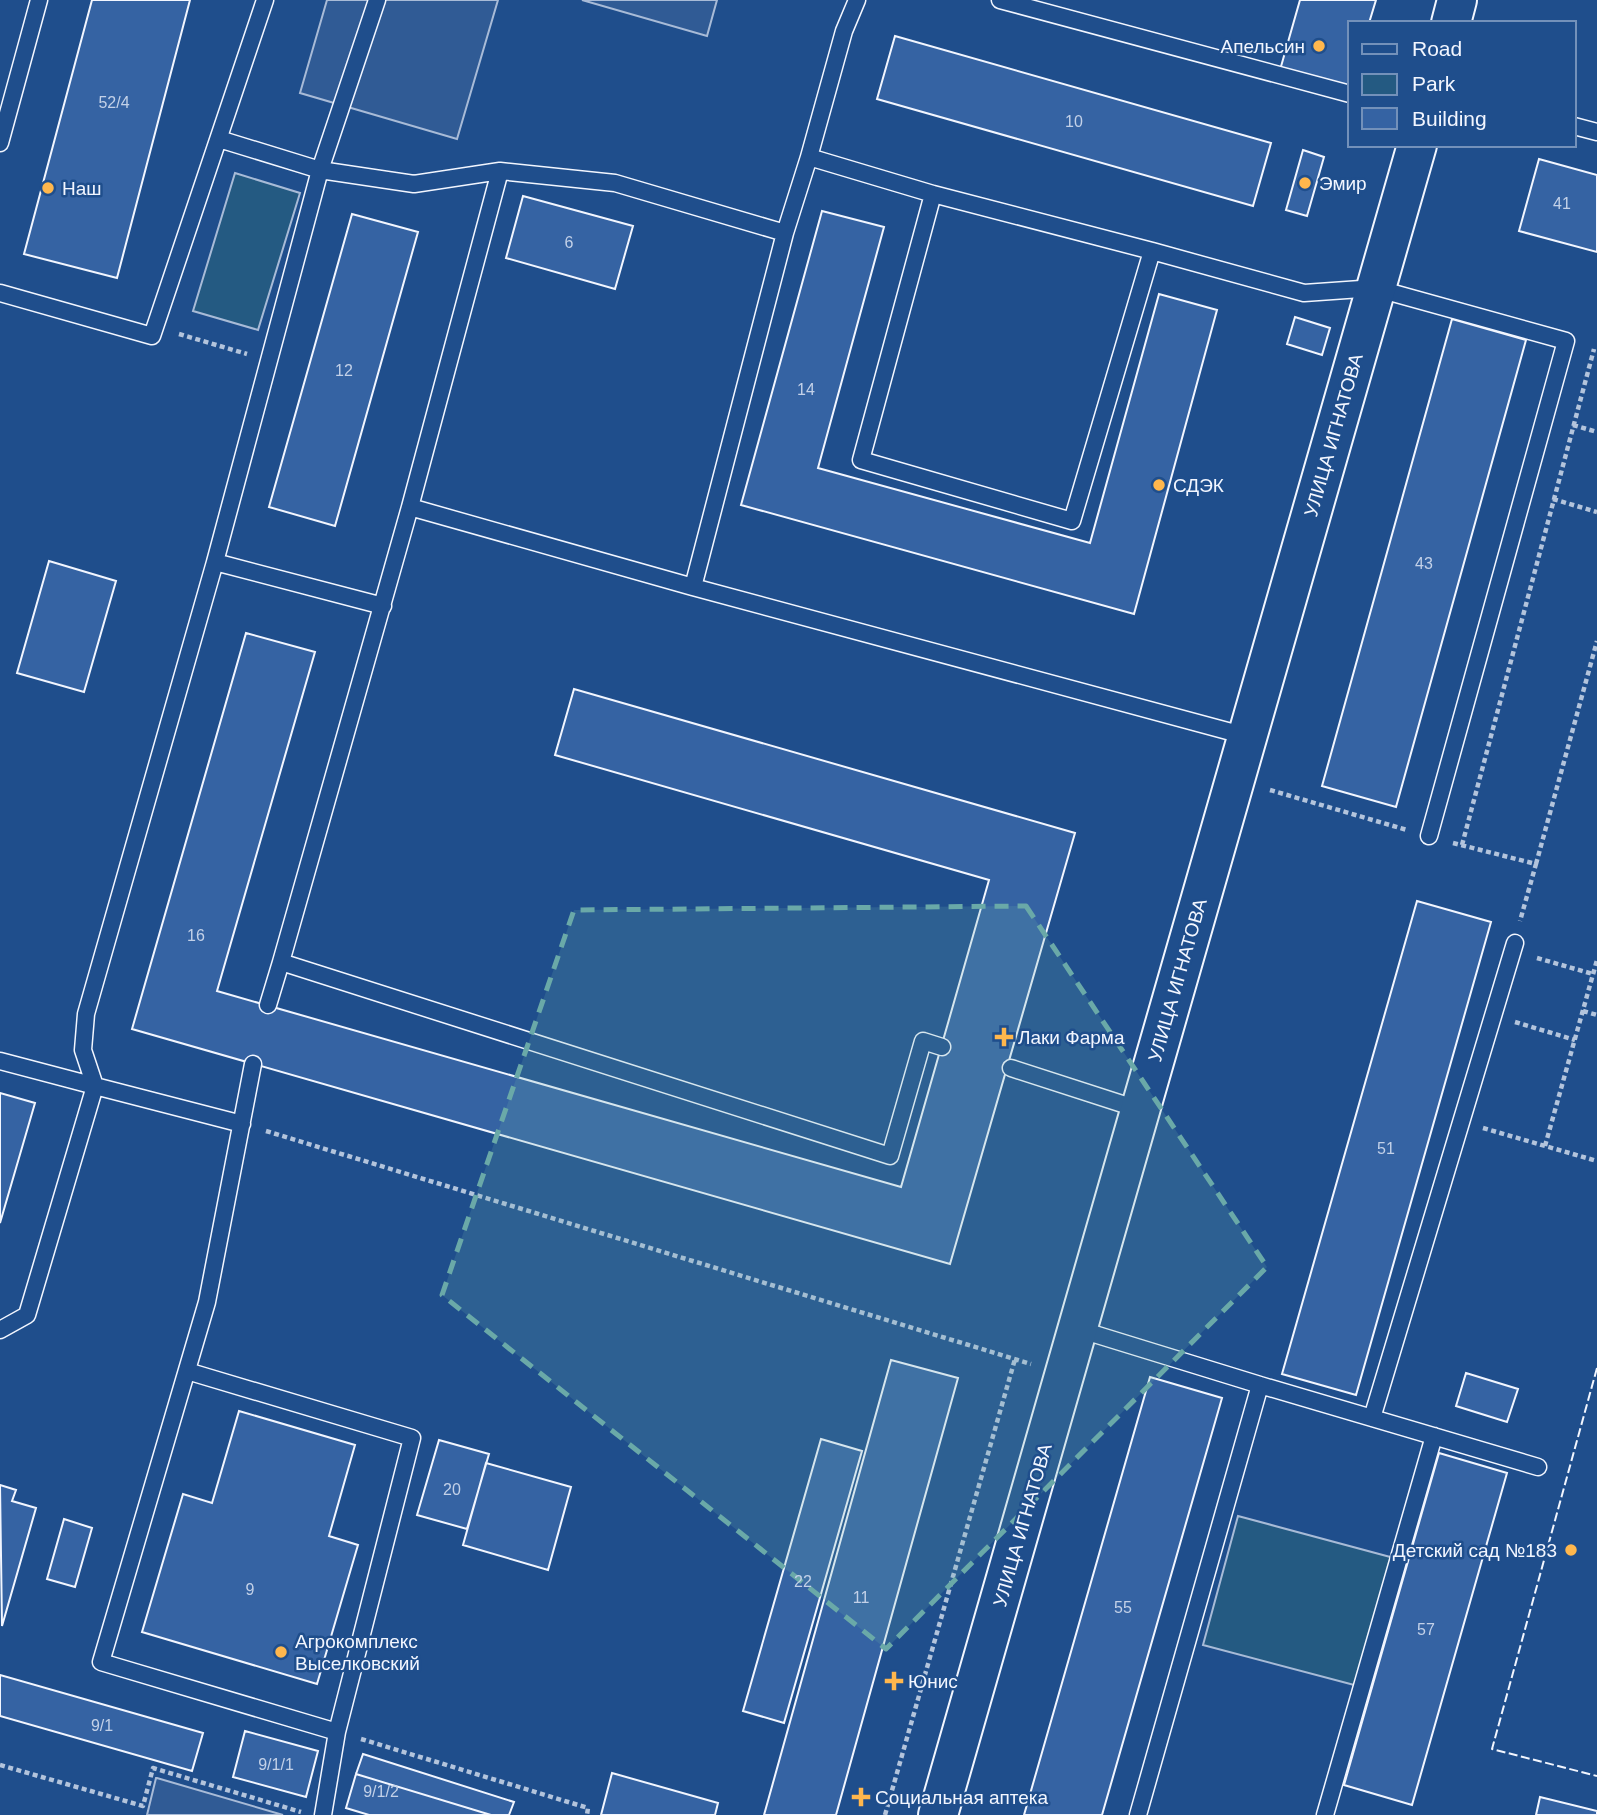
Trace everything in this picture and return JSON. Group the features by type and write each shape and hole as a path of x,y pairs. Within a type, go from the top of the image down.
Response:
{"street":[{"name":"УЛИЦА ИГНАТОВА","path":"938,1815 1416,147"}],"lane":[{"path":"0,142 39,0"},
{"path":"0,293 152,336 265,0"},
{"path":"0,1330 27,1315 96,1086 83,1050 86,1014 215,562 320,170 377,0"},
{"path":"693,587 785,233 810,157 844,31 857,0"},
{"path":"1000,0 1348,93"},
{"path":"1576,127 1597,132"},
{"path":"219,139 320,170 414,184 500,171 615,183 785,233"},
{"path":"810,157 933,194 1304,293 1375,288 1566,341 1429,836"},
{"path":"268,1005 383,606 500,171"},
{"path":"933,194 860,460 1072,521 1152,251"},
{"path":"410,507 693,587 1246,736"},
{"path":"215,562 383,606"},
{"path":"1372,1418 1514,947"},
{"path":"281,962 890,1156 923,1041 942,1047"},
{"path":"0,1061 242,1124"},
{"path":"253,1064 207,1302 101,1662 337,1732"},
{"path":"1011,1068 1141,1110"},
{"path":"1079,1329 1538,1467"},
{"path":"187,1371 412,1438 337,1732 323,1815"},
{"path":"1138,1815 1260,1385"},
{"path":"1325,1815 1434,1436"}],"path":[{"path":"155,327 268,361"},
{"path":"1462,845 1594,349"},
{"path":"1525,491 1597,512"},
{"path":"1593,974 1514,947 1597,641"},
{"path":"1270,790 1536,864"},
{"path":"1545,1146 1597,960"},
{"path":"1583,1011 1597,1015"},
{"path":"1493,1016 1575,1040"},
{"path":"1462,1122 1597,1161"},
{"path":"242,1124 1066,1374"},
{"path":"885,1815 1015,1359"},
{"path":"337,1732 588,1808 587,1815"},
{"path":"0,1765 143,1806 153,1768 312,1815"}],"highlighted area":[{"path":"1026,906 1267,1267 886,1649 442,1295 574,910"}],"green space":[{"path":"235,173 300,193 258,330 193,311"},
{"path":"1238,1516 1394,1558 1358,1686 1203,1645"}],"shaded area":[{"path":"327,0 498,0 457,139 300,93"},
{"path":"582,0 717,0 707,36"},
{"path":"157,1778 283,1815 147,1815"}],"building":[{"path":"92,0 190,0 117,278 24,254"},
{"name":"Апельсин","path":"1300,0 1376,0 1370,21 1348,21 1348,88 1280,70"},
{"path":"895,36 1271,143 1253,206 877,99"},
{"name":"Эмир","path":"1303,150 1324,157 1307,216 1286,210"},
{"path":"1539,159 1597,175 1597,252 1519,231"},
{"path":"523,196 633,226 615,289 506,258"},
{"path":"822,211 884,227 818,468 1090,543 1159,294 1217,310 1134,614 741,505"},
{"path":"352,214 418,232 335,526 269,507"},
{"path":"1295,317 1330,328 1322,355 1287,344"},
{"path":"1452,319 1526,340 1396,807 1322,786"},
{"path":"49,561 116,581 84,692 17,673"},
{"path":"246,633 315,652 217,991 901,1187 989,880 555,755 574,689 1075,833 950,1264 132,1029"},
{"path":"1417,901 1491,922 1356,1395 1282,1374"},
{"path":"0,1093 35,1103 0,1223"},
{"path":"891,1360 958,1378 836,1815 764,1815"},
{"path":"1466,1373 1518,1389 1507,1422 1456,1406"},
{"path":"1150,1377 1222,1398 1102,1815 1024,1815"},
{"path":"239,1411 355,1445 329,1536 358,1545 317,1684 142,1632 183,1494 212,1503"},
{"path":"821,1439 862,1451 784,1723 743,1711"},
{"path":"439,1440 489,1454 467,1529 417,1515"},
{"path":"1439,1453 1507,1473 1412,1805 1344,1785"},
{"path":"486,1463 571,1487 548,1570 463,1545"},
{"path":"0,1485 16,1490 12,1501 36,1508 2,1626"},
{"path":"64,1519 92,1528 75,1587 47,1579"},
{"path":"0,1675 203,1733 192,1771 0,1716"},
{"path":"245,1731 318,1751 306,1797 233,1777"},
{"path":"363,1754 514,1802 509,1815 491,1815 356,1774"},
{"path":"612,1773 718,1803 715,1815 601,1815"},
{"path":"356,1774 491,1815 369,1815 346,1808"},
{"path":"1540,1797 1597,1811 1597,1815 1536,1815"}],"fence":[{"path":"1597,1368 1492,1749 1597,1776"}],"place":[{"name":"Апельсин","path":"1319,46"},
{"name":"Эмир","path":"1305,183"},
{"name":"Наш","path":"48,188"},
{"name":"СДЭК","path":"1159,485"},
{"name":"Лаки Фарма","path":"1004,1037"},
{"name":"Детский сад №183","path":"1571,1550"},
{"name":"Агрокомплекс Выселковский","path":"281,1652"},
{"name":"Юнис","path":"894,1681"},
{"name":"Социальная аптека","path":"861,1797"}]}
